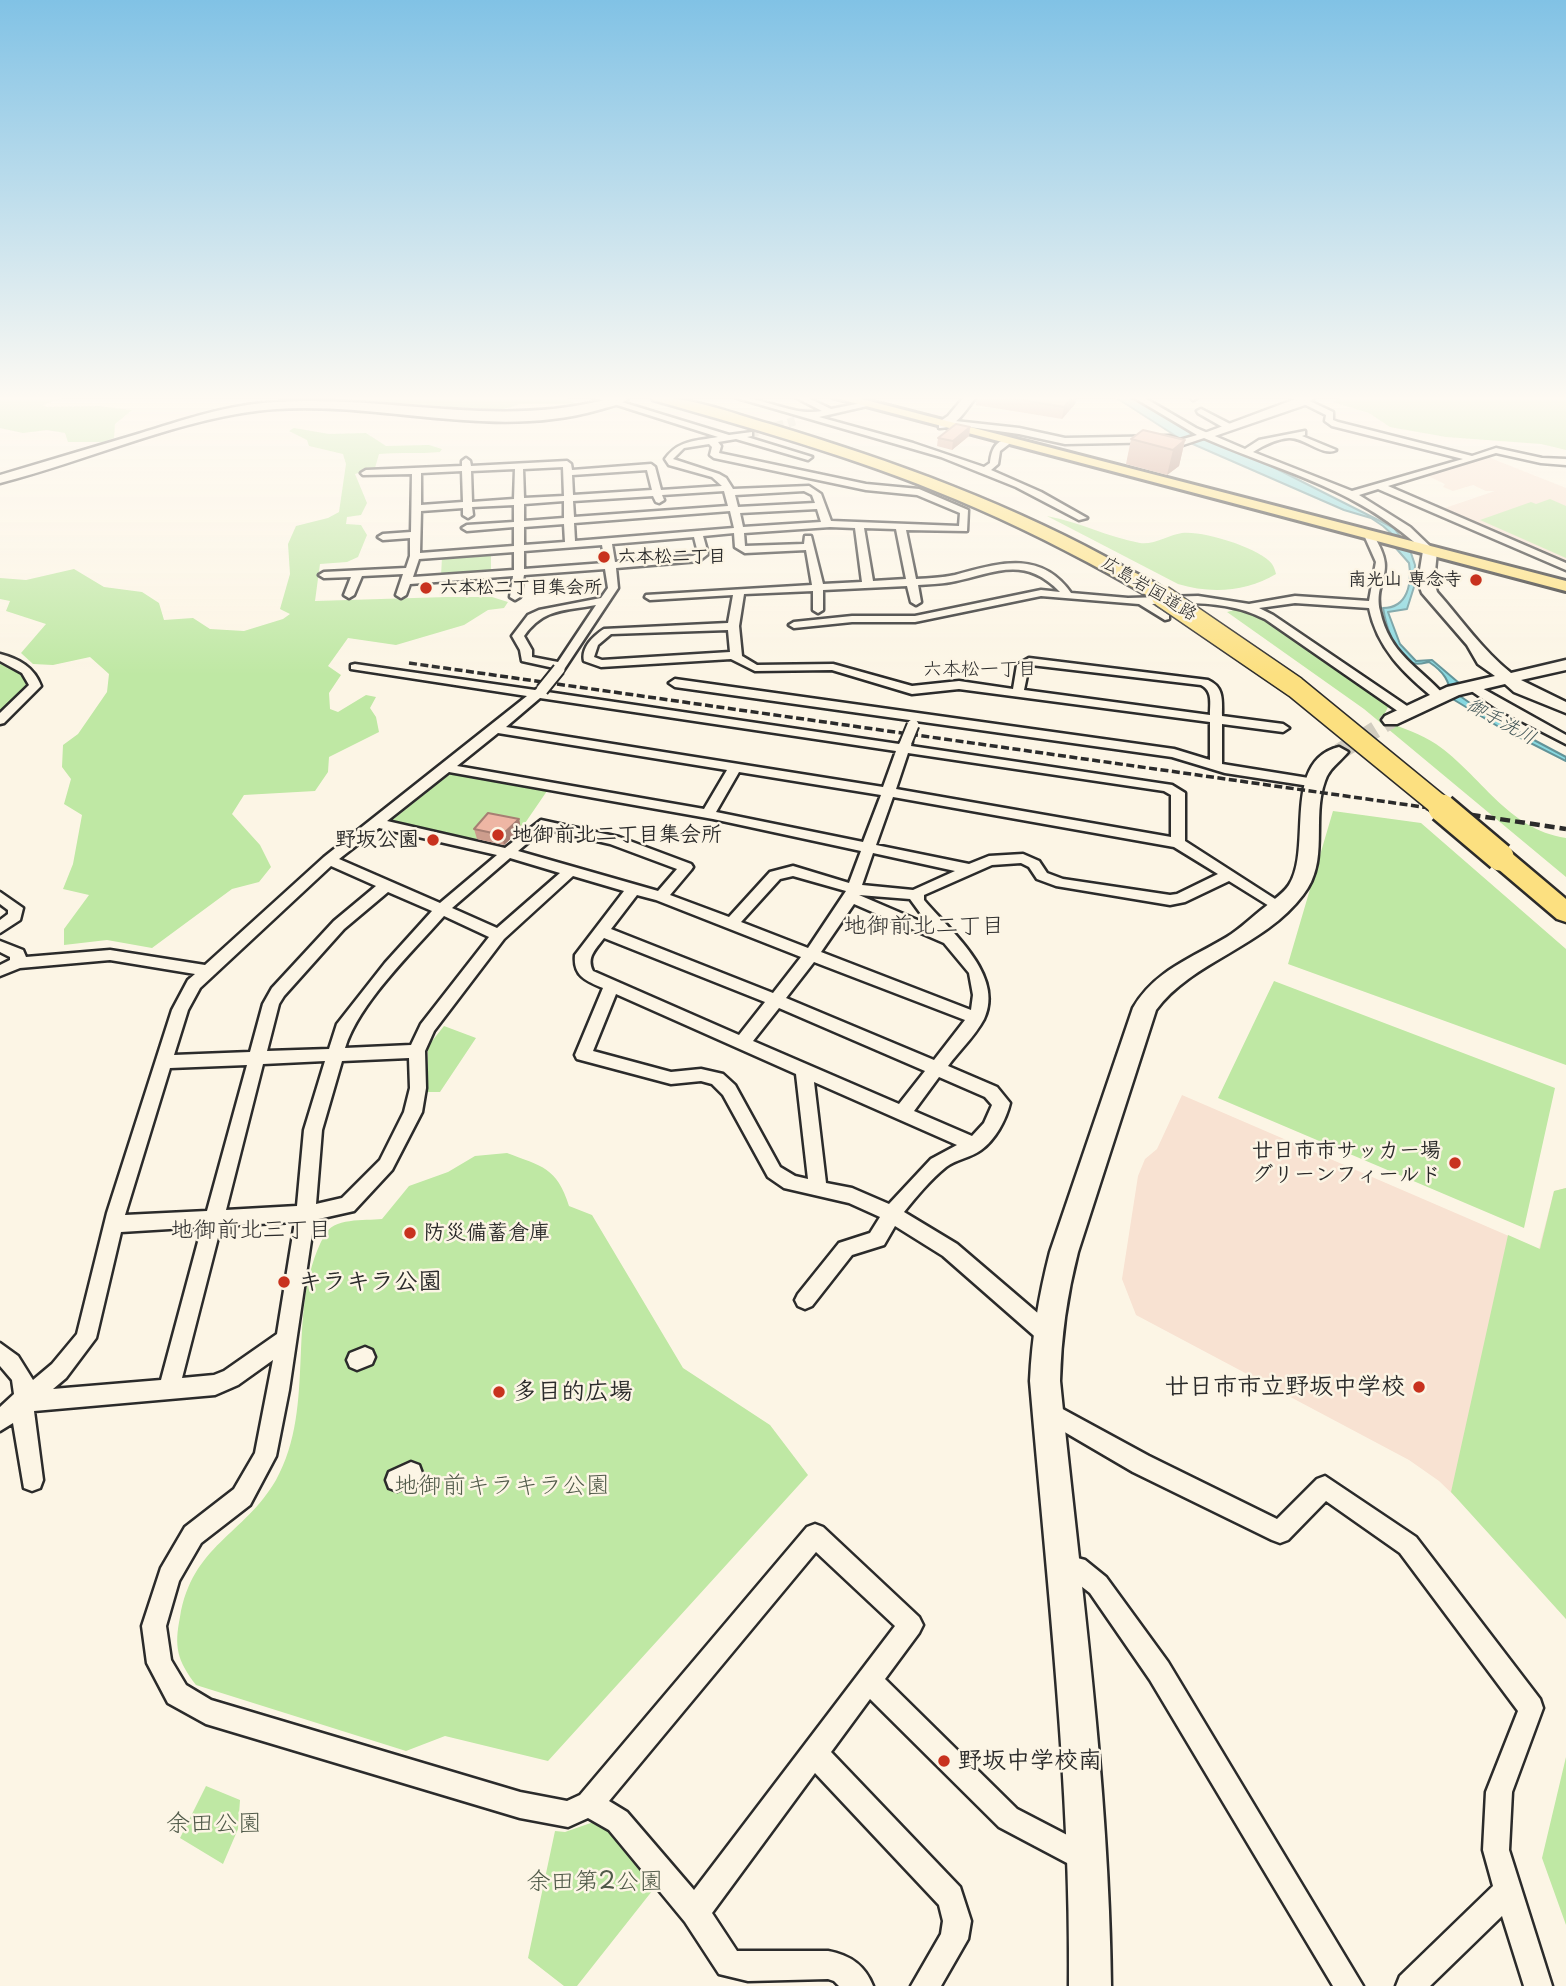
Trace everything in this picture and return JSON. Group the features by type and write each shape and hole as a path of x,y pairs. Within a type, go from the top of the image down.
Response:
{"highway":[{"name":"広島岩国道路","path":"949,490 1053,536 1237,644 1301,690 1509,855 1566,893"},
{"name":"広島岩国道路","path":"967,490 1095,547 1162,602"},
{"name":"広島岩国道路","path":"1509,855 1566,913"}],"main road":[{"path":"1191,490 1566,586"}],"street":[{"path":"401,595 415,556 416,490"},
{"path":"467,552 468,490"},
{"path":"514,597 519,573 519,490"},
{"path":"568,490 570,545"},
{"path":"614,490 620,541"},
{"path":"656,490 665,537"},
{"path":"730,490 740,547 745,550 810,547"},
{"path":"416,508 742,490"},
{"path":"810,490 827,524"},
{"path":"415,556 805,525 900,526 926,531 964,529 965,512 919,492 894,490"},
{"path":"1029,490 1082,518"},
{"path":"1336,490 1401,524 1430,551 1426,582 1430,593 1474,643 1484,660 1523,690 1566,708"},
{"path":"1348,495 1370,490"},
{"path":"1387,490 1566,567"},
{"path":"467,528 735,509 820,506"},
{"path":"926,531 934,514"},
{"path":"805,525 818,586 818,610"},
{"path":"859,525 868,584"},
{"path":"900,526 916,603"},
{"path":"383,537 416,534"},
{"path":"324,575 519,573 702,558 698,535"},
{"path":"1371,536 1382,559 1382,576 1374,605 1385,642 1413,676 1442,695"},
{"path":"2,1416 25,1402 59,1371 86,1338 113,1224 180,1010 194,984 329,860 496,729 538,692 560,667 613,588 607,542"},
{"path":"794,625 852,619 915,619 964,593 1008,565 1022,567 1056,580 1069,597"},
{"path":"349,595 358,573"},
{"path":"650,597 912,582 964,593 1041,593 1162,602 1198,599 1249,607 1294,632 1398,716 1442,695 1471,686 1566,665"},
{"path":"739,591 733,626 736,658 755,668 832,667 891,685 919,708"},
{"path":"1249,607 1269,600 1294,598 1374,605"},
{"path":"560,667 526,659 526,650 518,636 532,617 543,612 605,600"},
{"path":"733,626 608,631 600,635 588,653 588,659 601,664 736,655"},
{"path":"0,657 23,667 30,674 35,686 0,720"},
{"path":"1018,693 1023,665 1029,661 1204,682 1212,686 1216,694 1216,765"},
{"path":"355,667 905,745 1167,788 1178,793 1178,843"},
{"path":"675,683 919,708 1174,753 1225,769 1316,783"},
{"path":"741,1043 811,954 852,893 919,708 959,685 1283,728"},
{"path":"1471,686 1508,710 1566,740"},
{"path":"496,729 1178,843 1279,906"},
{"path":"1090,1986 1088,1861 1046,1410 1047,1334 1054,1291 1064,1252 1145,1008 1165,982 1237,941 1294,893 1305,876 1308,816 1316,783 1322,767 1339,752"},
{"path":"446,768 708,814 969,869"},
{"path":"708,814 735,768"},
{"path":"376,823 508,853 661,897 976,1018"},
{"path":"661,897 686,867 614,840 541,824 441,910 390,967 343,1028 313,1130 310,1183 279,1390 265,1456 242,1497 193,1535 169,1576 154,1626 159,1663 177,1693 206,1711 520,1805 568,1814 589,1804 815,1535 911,1625 695,1912"},
{"path":"852,893 917,895 989,861 1023,858 1034,864 1042,876 1060,883 1170,900 1180,899 1229,875"},
{"path":"329,860 499,935"},
{"path":"113,1224 305,1214 347,1205 386,1165 413,1112 418,1088 417,1051 427,1028 499,935 571,870"},
{"path":"731,924 775,875 793,871 852,893 952,941"},
{"path":"169,1389 271,1004 278,992 339,925 386,886"},
{"path":"634,889 583,955 582,965 587,975 975,1145"},
{"path":"902,1113 976,1018 982,1004 981,982 976,971 918,901 917,895"},
{"path":"0,897 16,908 15,916 0,928"},
{"path":"601,931 776,1000 992,1092 1001,1103 1000,1115 975,1145 947,1157 890,1213 877,1239 846,1249 805,1300"},
{"path":"0,946 18,954 18,963"},
{"path":"0,971 18,963 110,955 208,971"},
{"path":"612,986 583,1055 671,1078 701,1075 717,1079 729,1090 765,1161 774,1172 790,1183 852,1196 890,1213 950,1250 1047,1334"},
{"path":"164,1062 417,1051"},
{"path":"804,1070 818,1190"},
{"path":"25,1402 215,1385 232,1378 285,1340"},
{"path":"0,1353 14,1364 26,1387 24,1423 32,1480"},
{"path":"1046,1410 1141,1464 1280,1532 1325,1486 1408,1545 1531,1708 1499,1792 1496,1850 1538,1986"},
{"path":"1060,1566 1077,1568 1098,1585 1123,1619 1158,1671 1349,1986"},
{"path":"869,1680 1008,1818 1088,1861"},
{"path":"815,1754 950,1897 957,1921 954,1939 925,1986"},
{"path":"589,1804 618,1821 695,1912 729,1964 748,1967 828,1965 842,1968 859,1986"},
{"path":"1410,1986 1509,1890"}],"shaded area":[{"path":"1483,490 1566,490 1566,565 1439,510 1495,491"},
{"name":"廿日市市立野坂中学校","path":"1182,1095 1539,1249 1554,1191 1566,1188 1566,1619 1469,1510 1439,1481 1409,1460 1136,1315 1122,1279 1138,1176 1145,1159 1157,1149"}],"green space":[{"path":"342,490 361,490 367,503 361,515 347,517 346,524 361,525 367,535 358,557 347,562 320,564 315,601 492,597 508,602 504,608 488,610 464,625 396,645 348,638 328,666 341,675 329,693 330,709 338,712 366,695 376,697 370,708 376,717 379,732 329,757 328,772 315,791 244,795 232,814 260,845 271,867 259,882 232,889 152,948 107,940 64,945 64,929 89,895 63,889 73,864 82,815 64,804 71,779 62,767 63,745 78,734 107,692 109,674 90,657 53,665 33,664 21,653 46,624 6,611 10,601 0,599 0,578 26,580 74,569 104,587 142,592 159,603 164,620 193,618 210,629 244,631 283,619 290,614 280,609 290,574 288,544 296,526 328,518 339,512"},
{"path":"1550,499 1566,506 1566,558 1480,520 1531,502 1536,504"},
{"path":"1047,516 1140,543 1151,543 1182,533 1216,537 1244,546 1266,558 1276,574 1253,585 1228,590 1178,584"},
{"path":"491,553 491,573 441,576 442,557"},
{"path":"1236,606 1266,618 1389,705 1383,717 1386,722 1436,744 1527,824 1545,833 1566,838 1566,877 1364,709 1227,612 1234,610"},
{"path":"0,659 28,677 24,692 0,715"},
{"path":"450,774 547,791 521,829 490,823 476,840 391,821"},
{"path":"1333,811 1421,823 1566,949 1566,1065 1288,964"},
{"name":"廿日市市サッカー場 グリーンフィールド","path":"1274,981 1555,1088 1524,1228 1218,1098"},
{"path":"444,1026 476,1038 440,1092 427,1092 428,1046"},
{"name":"地御前キラキラ公園","path":"507,1153 546,1170 559,1183 569,1206 592,1215 683,1368 770,1425 808,1475 548,1761 445,1736 406,1751 196,1685 181,1660 177,1645 186,1593 207,1557 263,1499 276,1480 288,1451 296,1421 306,1295 312,1265 324,1236 328,1230 342,1223 382,1219 409,1186 448,1172 475,1156"},
{"path":"1566,1188 1566,1619 1451,1492 1508,1235 1540,1249 1554,1191"},
{"path":"1566,1757 1566,1925 1542,1858"},
{"name":"余田公園","path":"206,1786 240,1800 238,1829 223,1864 180,1838"},
{"name":"余田第2公園","path":"605,1818 660,1881 577,1986 564,1986 528,1958 555,1831 565,1832"}],"water":[{"path":"1297,490 1318,490 1394,528 1410,550 1415,565 1414,587 1407,609 1388,612 1400,644 1416,661 1432,660 1466,689 1460,696 1487,715 1566,757 1566,761 1499,727 1451,698 1448,682 1439,669 1429,662 1412,663 1400,654 1389,631 1383,608 1398,604 1403,599 1409,586 1409,563 1394,546 1393,535 1383,526 1371,518 1344,510"}],"building":[{"path":"488,813 519,819 502,835 474,829"}],"tunnel":[{"path":"1339,752 1391,720"}],"railway":[{"path":"409,663 1437,809"},
{"path":"1426,808 1566,829"}],"place":[{"name":"六本松二丁目","path":"604,557"},
{"name":"南光山 専念寺","path":"1476,580"},
{"name":"六本松二丁目集会所","path":"426,588"},
{"name":"地御前北二丁目集会所","path":"498,835"},
{"name":"野坂公園","path":"433,840"},
{"name":"廿日市市サッカー場 グリーンフィールド","path":"1455,1163"},
{"name":"防災備蓄倉庫","path":"410,1233"},
{"name":"キラキラ公園","path":"284,1282"},
{"name":"廿日市市立野坂中学校","path":"1419,1387"},
{"name":"多目的広場","path":"499,1392"},
{"name":"野坂中学校南","path":"944,1761"}],"district":[{"name":"六本松一丁目","path":"980,670"},
{"name":"地御前北二丁目","path":"924,927"},
{"name":"地御前北三丁目","path":"251,1231"}],"water label":[{"name":"御手洗川","path":"1501,722"}]}
